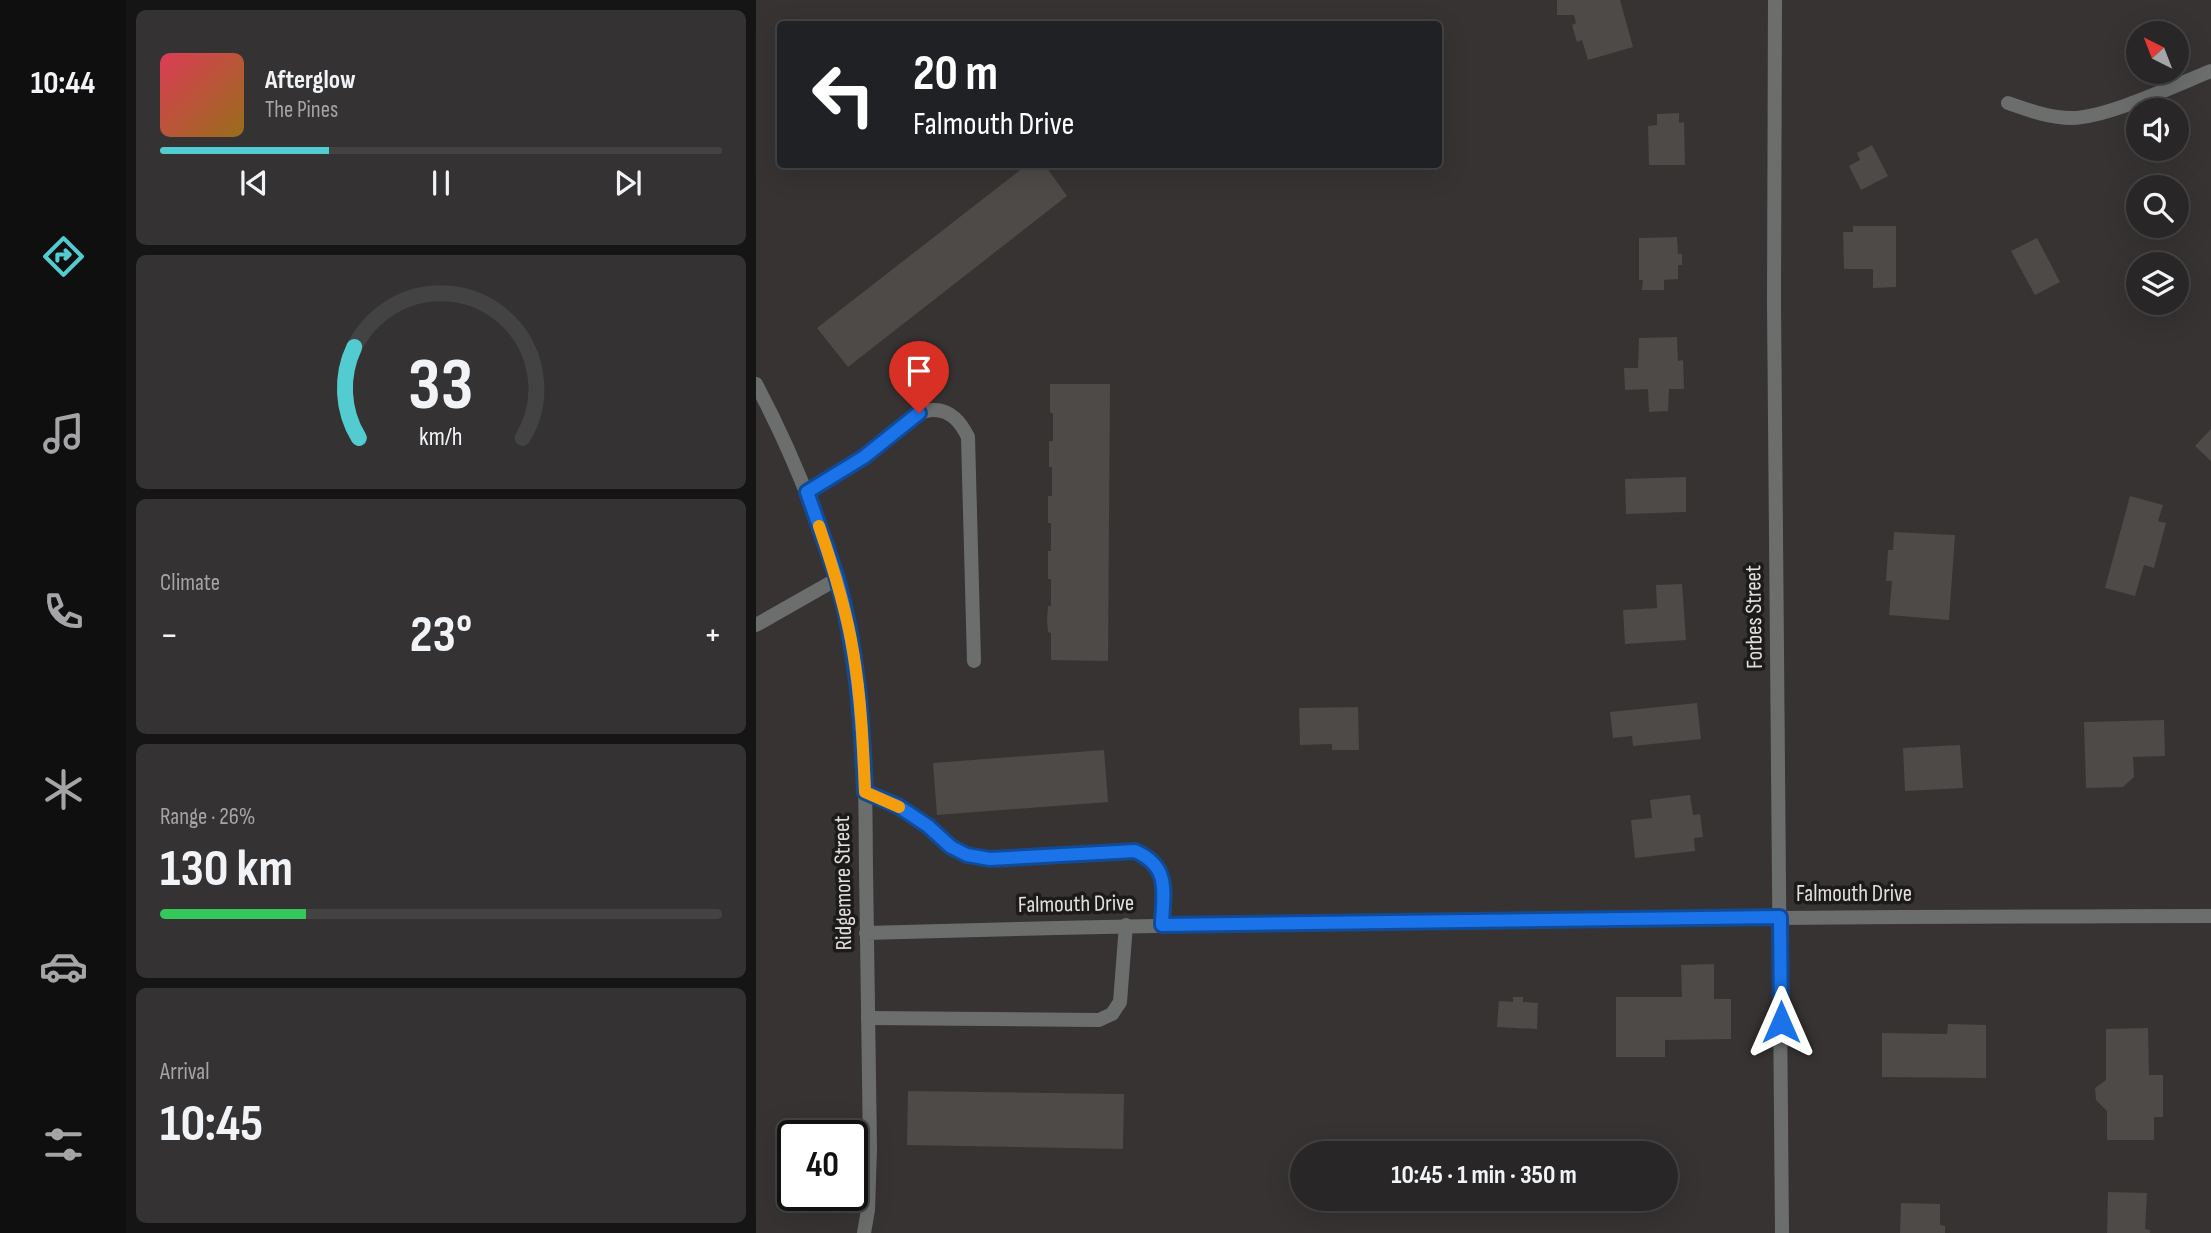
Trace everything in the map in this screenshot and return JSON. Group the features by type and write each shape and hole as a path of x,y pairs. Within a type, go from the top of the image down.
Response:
{"street":[{"name":"Forbes Street","path":"1776,0 1774,317 1782,1233"},
{"path":"2008,103 2038,113 2072,118 2100,114 2211,71"},
{"name":"Ridgemore Street","path":"756,384 807,492 837,579 855,661 863,723 870,1149 868,1210 864,1233"},
{"path":"807,492 864,457 919,413 934,410 949,414 961,423 968,437 974,662"},
{"path":"756,625 837,579"},
{"path":"865,792 898,806 928,826 951,847 967,855 990,859 1135,851 1150,858 1160,870 1163,882 1162,925"},
{"name":"Falmouth Drive","path":"866,933 1126,925 1780,917 2211,916"},
{"path":"868,1018 1099,1020 1112,1014 1120,1002 1126,925"}],"building":[{"path":"1557,0 1620,0 1633,47 1588,60 1582,40 1577,42 1572,25 1576,23 1574,15 1557,15"},
{"path":"1679,113 1679,123 1684,122 1685,165 1649,165 1648,126 1657,125 1657,114"},
{"path":"1872,145 1888,176 1861,190 1849,166 1860,160 1857,153"},
{"path":"1023,168 1047,168 1067,196 848,367 817,328"},
{"path":"1853,226 1896,226 1896,287 1873,288 1873,269 1844,269 1843,232 1853,232"},
{"path":"1677,237 1678,254 1682,254 1682,265 1678,265 1678,279 1664,280 1664,290 1642,290 1643,280 1639,280 1639,238"},
{"path":"2037,238 2060,282 2035,295 2011,251"},
{"path":"1677,337 1678,361 1683,360 1684,389 1669,389 1668,411 1649,412 1648,389 1625,390 1624,368 1638,368 1639,338"},
{"path":"1050,384 1110,384 1108,661 1051,660 1051,633 1048,632 1047,620 1048,606 1051,606 1051,579 1048,579 1051,523 1048,523 1048,496 1052,496 1049,441 1053,441"},
{"path":"2211,429 2211,461 2195,446"},
{"path":"1686,477 1686,512 1626,514 1625,479"},
{"path":"2130,496 2163,505 2158,521 2166,523 2154,568 2144,565 2135,596 2105,588"},
{"path":"1894,532 1955,535 1949,620 1889,615 1892,581 1886,581 1888,550 1893,550"},
{"path":"1682,584 1686,640 1625,644 1623,610 1657,608 1656,585"},
{"path":"1697,703 1701,739 1633,746 1632,736 1613,738 1610,712"},
{"path":"1358,707 1359,750 1332,750 1332,744 1300,745 1299,708"},
{"path":"2164,720 2165,756 2133,757 2134,777 2123,787 2086,788 2084,722"},
{"path":"1960,745 1963,788 1905,791 1903,748"},
{"path":"1104,750 1108,802 937,815 933,763"},
{"path":"1690,795 1693,815 1700,814 1703,837 1694,838 1695,851 1635,858 1631,820 1652,818 1650,800"},
{"path":"1714,964 1714,999 1731,999 1731,1039 1665,1040 1665,1057 1616,1057 1616,997 1682,997 1681,965"},
{"path":"1513,997 1523,997 1523,1002 1538,1003 1537,1029 1497,1027 1499,1001 1513,1002"},
{"path":"1948,1024 1986,1025 1986,1078 1882,1077 1882,1033 1947,1034"},
{"path":"2148,1028 2149,1075 2163,1075 2163,1117 2154,1117 2154,1140 2107,1140 2107,1111 2096,1100 2095,1088 2106,1080 2106,1029"},
{"path":"908,1091 1124,1094 1123,1149 907,1145"},
{"path":"2108,1192 2147,1193 2145,1229 2150,1230 2150,1233 2107,1233"},
{"path":"1901,1203 1940,1204 1940,1225 1945,1226 1945,1233 1900,1233"}],"slow traffic":[{"path":"819,526 837,579 853,649 863,723 865,792 899,807"}],"route":[{"path":"919,413 864,457 807,492 837,579 853,649 863,723 865,792 898,806 928,826 951,847 967,855 990,859 1135,851 1150,858 1160,870 1163,882 1162,925 1780,917 1781,1022"}]}
